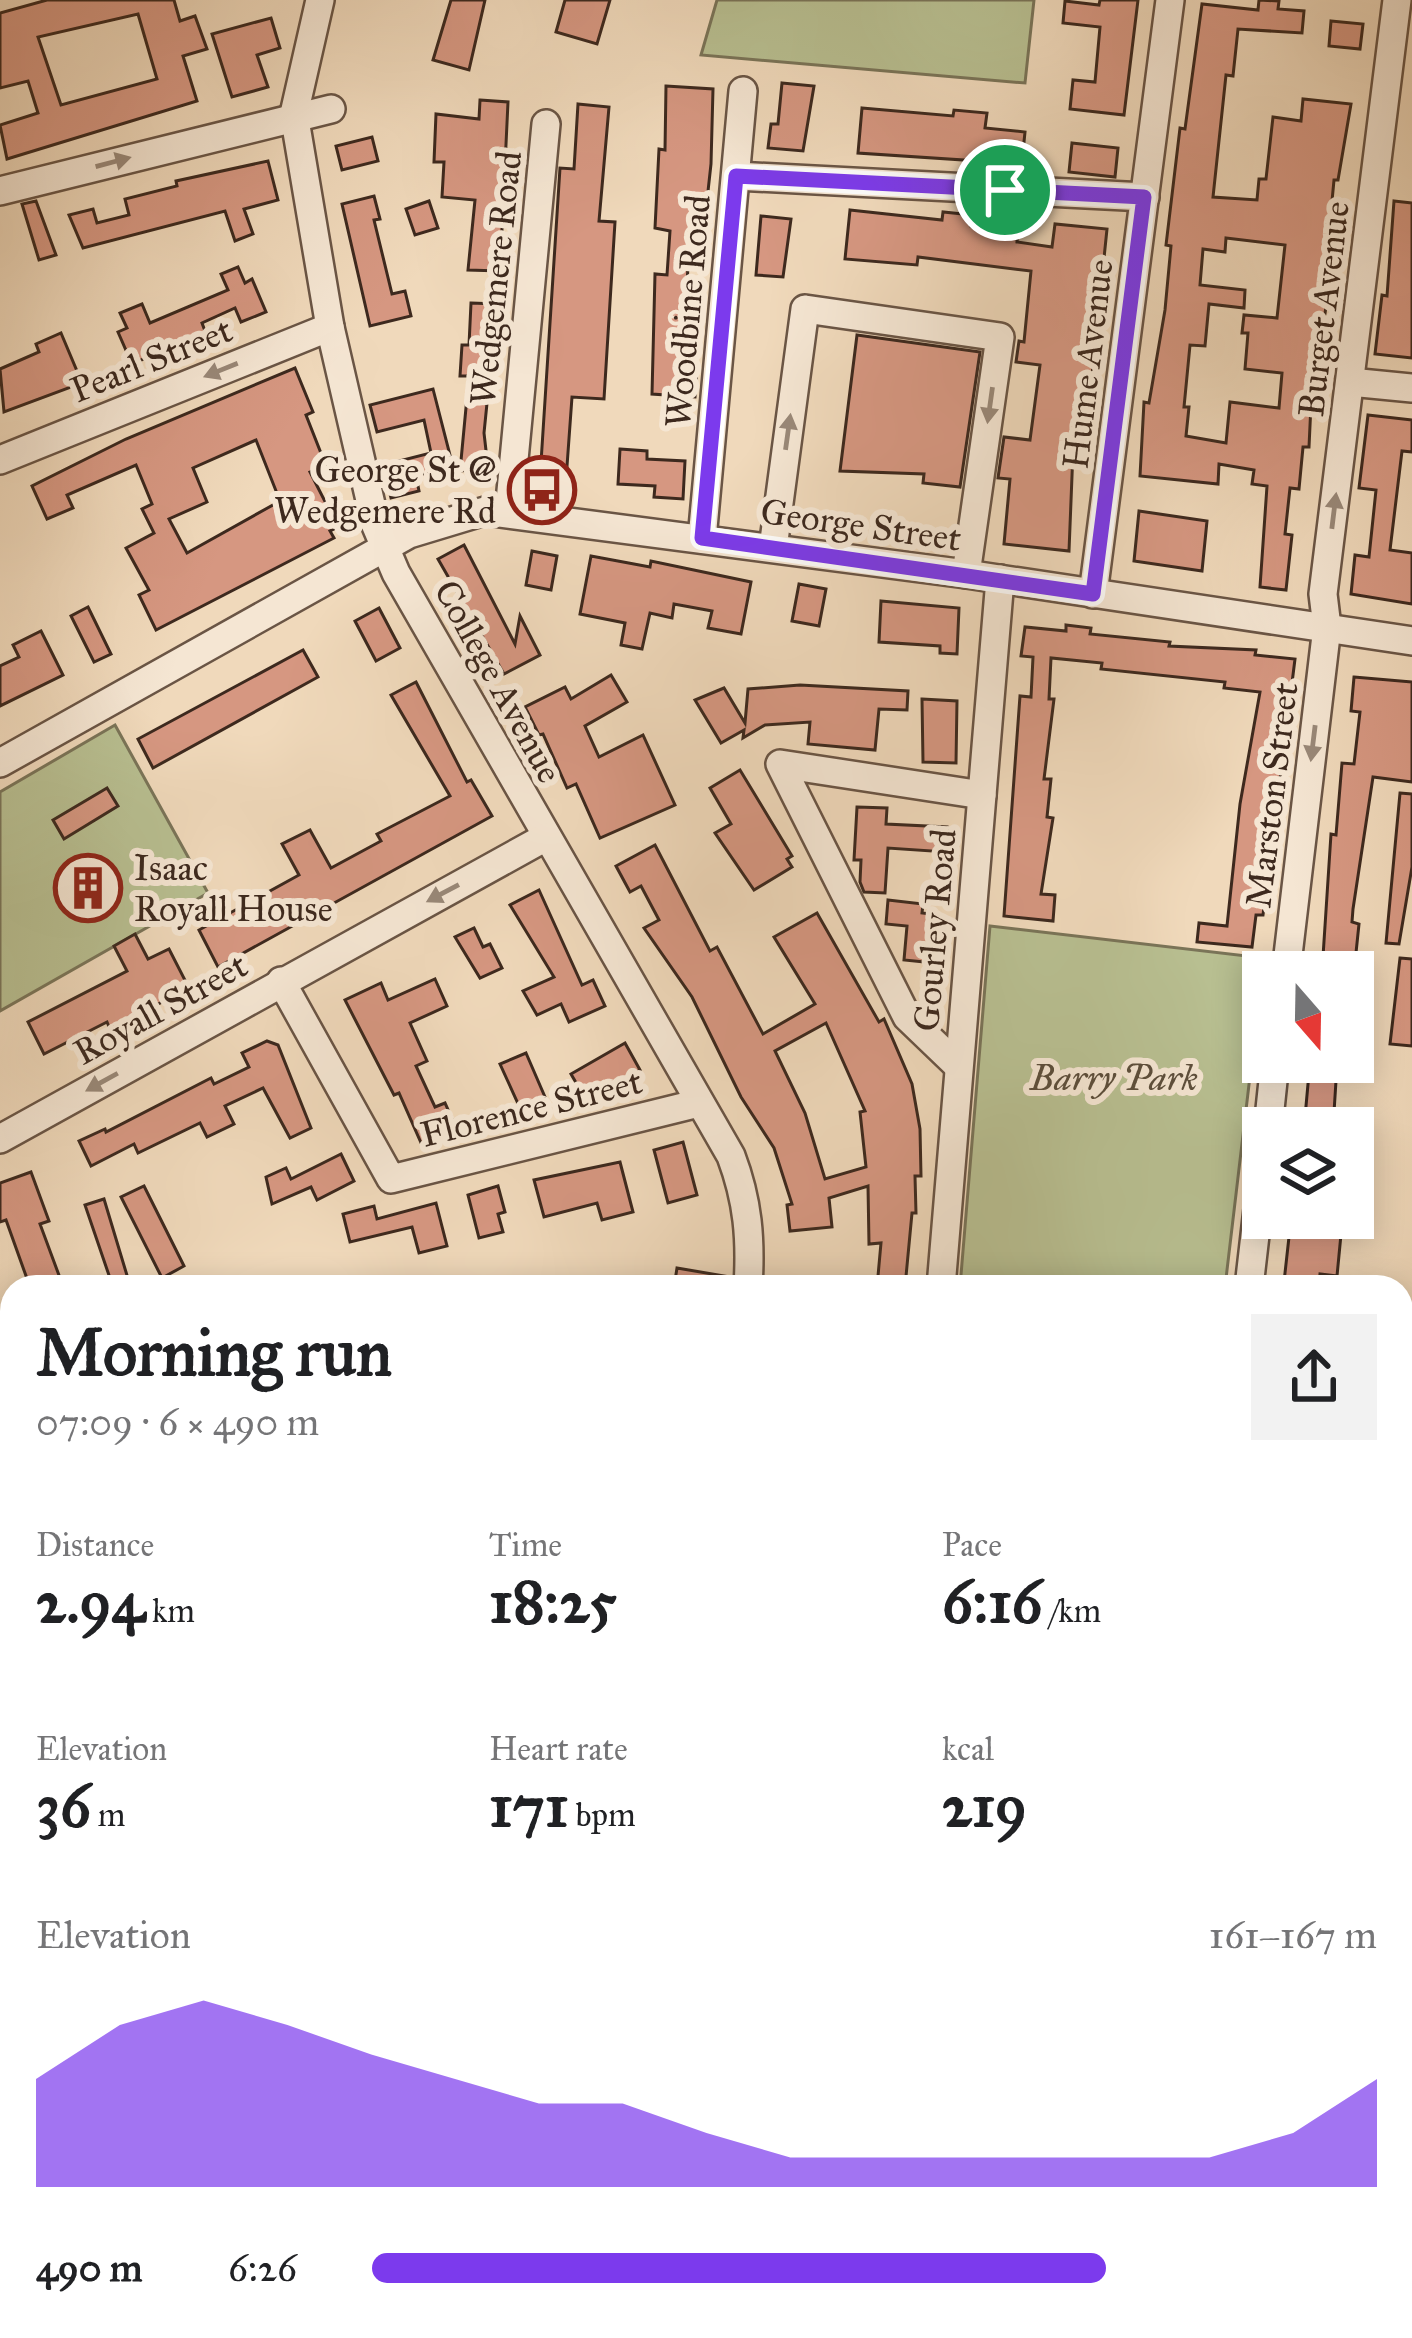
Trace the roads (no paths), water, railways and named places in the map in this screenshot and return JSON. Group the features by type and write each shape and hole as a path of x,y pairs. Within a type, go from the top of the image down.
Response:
{"street":[{"name":"College Avenue","path":"320,0 294,114 330,327 376,526 546,838 731,1156 746,1196 749,1275"},
{"name":"Hume Avenue","path":"1093,594 1170,0"},
{"name":"Burget Avenue","path":"1327,627 1323,594 1397,5"},
{"name":"Woodbine Road","path":"702,538 743,91"},
{"path":"0,191 294,114 331,109"},
{"name":"Wedgemere Road","path":"509,512 546,124"},
{"path":"736,176 1144,197"},
{"path":"773,548 805,309 1000,337 966,574"},
{"name":"Pearl Street","path":"0,460 330,327"},
{"path":"1350,382 1412,388"},
{"name":"George Street","path":"0,763 386,547 457,516 509,512 1412,641"},
{"name":"Gourley Road","path":"942,1275 1000,579"},
{"name":"Marston Street","path":"1288,951 1327,627"},
{"path":"957,1065 907,1017 780,764 982,795"},
{"name":"Royall Street","path":"0,1139 546,838"},
{"name":"Florence Street","path":"281,981 391,1179 699,1103"},
{"path":"1250,1275 1255,1239"}],"place":[{"name":"George St @ Wedgemere Rd","path":"542,490"},
{"name":"Isaac Royall House","path":"88,888"}],"park label":[{"name":"Barry Park","path":"1114,1077"}]}
